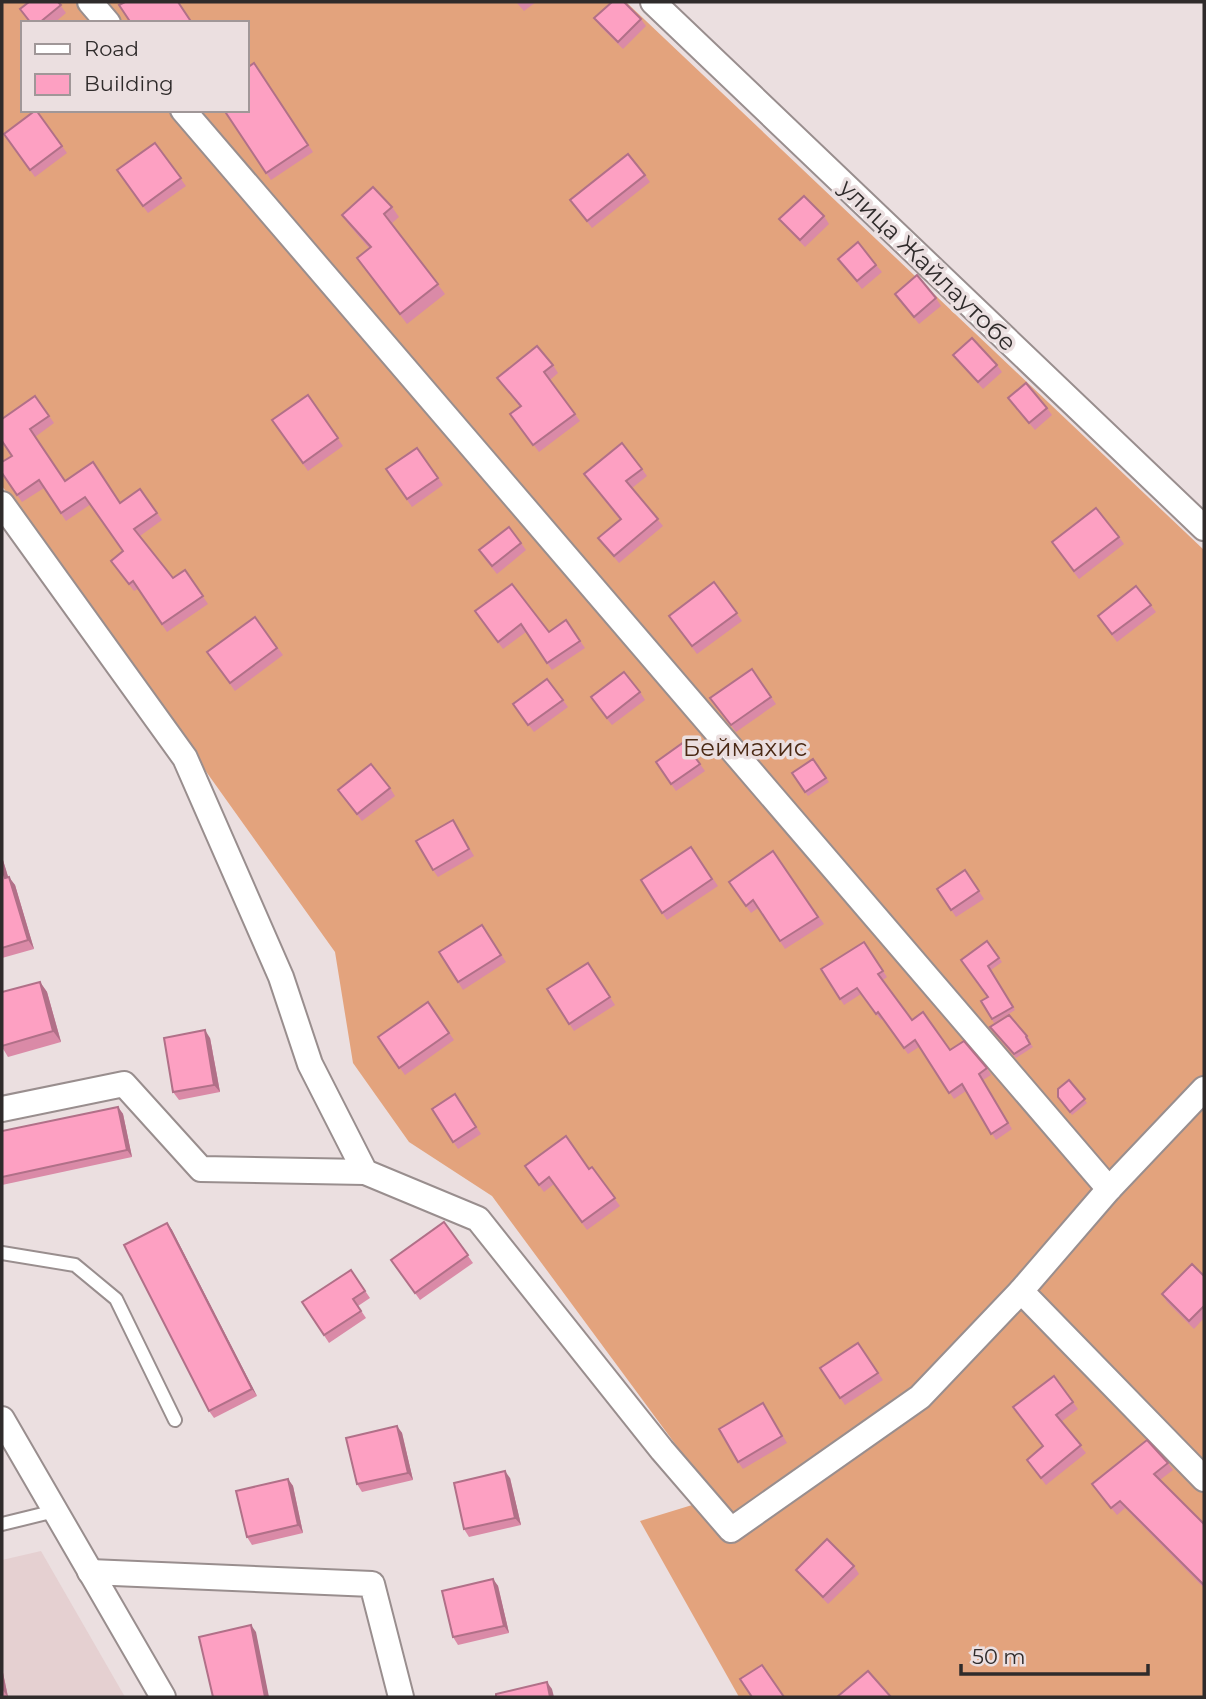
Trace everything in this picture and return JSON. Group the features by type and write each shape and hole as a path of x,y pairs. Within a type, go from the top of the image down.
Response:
{"street":[{"path":"90,2 106,21"},
{"name":"улица Жайлаутобе","path":"653,2 1204,528"},
{"path":"185,112 1109,1189"},
{"path":"2,504 185,758 281,977 310,1064 365,1172"},
{"path":"2,1109 124,1084 201,1169 365,1172 478,1219 662,1450 731,1530 920,1397 1021,1291 1109,1189 1204,1089"},
{"path":"1021,1291 1204,1479"},
{"path":"2,1419 163,1697"},
{"path":"90,1572 372,1584 401,1697"}],"lane":[{"path":"2,1253 75,1265 116,1299 175,1420"},
{"path":"2,1524 55,1511"}],"shaded area":[{"path":"41,1551 125,1697 2,1697 2,1560"}],"green space":[{"name":"Беймахис","path":"2,2 626,2 1204,550 1204,1697 739,1697 640,1521 715,1498 492,1196 409,1142 353,1063 335,952 2,486"}],"building":[{"path":"29,2 58,2 61,5 41,21 29,21 20,9"},
{"path":"125,2 178,2 191,21 130,21 119,5"},
{"path":"612,2 624,2 641,19 618,42 594,18"},
{"path":"254,63 308,145 266,173 225,112 248,112 248,67"},
{"path":"33,112 37,112 62,146 30,170 4,134"},
{"path":"155,143 181,178 143,206 117,170"},
{"path":"628,154 645,175 587,221 570,200"},
{"path":"373,187 392,207 384,214 438,284 400,314 357,258 371,247 342,215"},
{"path":"804,196 824,216 800,240 779,219"},
{"path":"858,242 876,265 857,281 838,259"},
{"path":"917,275 936,298 914,317 895,294"},
{"path":"972,338 997,365 978,382 953,355"},
{"path":"537,346 553,365 544,372 575,414 533,445 510,414 521,406 497,378"},
{"path":"1026,383 1047,408 1029,423 1008,398"},
{"path":"308,395 338,438 303,463 272,420"},
{"path":"35,396 49,416 30,429 65,481 93,462 120,503 140,489 157,513 134,529 173,578 185,570 203,596 162,624 133,581 129,584 111,561 123,551 85,497 61,513 39,480 17,495 2,473 2,462 12,456 2,441 2,419"},
{"path":"622,443 642,469 626,481 658,519 614,556 598,538 621,519 584,474"},
{"path":"417,448 438,478 407,499 386,469"},
{"path":"1096,508 1119,537 1074,571 1052,542"},
{"path":"509,527 521,543 492,566 479,550"},
{"path":"714,582 737,613 692,646 669,616"},
{"path":"512,584 549,632 566,620 580,641 547,663 521,624 498,642 475,611"},
{"path":"1136,586 1151,605 1112,634 1098,616"},
{"path":"255,617 277,648 230,683 207,652"},
{"path":"752,669 771,697 731,725 710,698"},
{"path":"624,672 640,692 607,718 591,697"},
{"path":"547,679 563,700 528,725 513,704"},
{"path":"684,742 700,764 671,784 656,762"},
{"path":"813,759 826,778 805,792 792,773"},
{"path":"371,764 390,788 357,814 338,790"},
{"path":"453,820 469,849 433,870 416,841"},
{"path":"691,847 712,879 662,913 641,880"},
{"path":"773,851 818,917 780,941 753,900 746,906 729,882"},
{"path":"2,868 5,878 9,877 28,940 2,948"},
{"path":"965,870 979,891 951,910 937,889"},
{"path":"482,925 501,955 458,982 439,952"},
{"path":"987,941 999,958 988,966 1013,1007 992,1019 981,1001 988,997 961,960"},
{"path":"864,942 883,971 878,974 912,1020 923,1012 950,1050 964,1041 987,1068 979,1074 1008,1123 991,1134 962,1084 949,1093 915,1040 904,1048 857,988 840,999 821,969"},
{"path":"588,963 610,997 569,1024 547,989"},
{"path":"40,982 53,1031 2,1046 2,992"},
{"path":"428,1002 449,1033 399,1068 378,1037"},
{"path":"1009,1015 1027,1036 1030,1044 1014,1054 990,1027"},
{"path":"205,1030 214,1085 173,1092 164,1038"},
{"path":"1069,1080 1085,1099 1070,1112 1058,1097 1058,1089"},
{"path":"455,1094 476,1127 453,1142 432,1109"},
{"path":"118,1107 127,1150 2,1177 2,1131"},
{"path":"566,1136 589,1169 592,1167 615,1198 582,1222 549,1177 539,1185 525,1166"},
{"path":"444,1222 468,1255 415,1293 391,1260"},
{"path":"167,1223 252,1389 209,1411 124,1245"},
{"path":"1192,1264 1204,1276 1204,1306 1189,1321 1162,1294"},
{"path":"351,1270 365,1291 353,1299 361,1311 324,1335 302,1302"},
{"path":"858,1343 878,1373 840,1398 820,1368"},
{"path":"1054,1376 1073,1402 1056,1415 1081,1445 1041,1478 1027,1460 1043,1446 1013,1407"},
{"path":"763,1403 782,1436 738,1462 719,1429"},
{"path":"397,1426 408,1473 357,1484 346,1438"},
{"path":"1147,1440 1168,1463 1154,1474 1204,1524 1204,1585 1120,1501 1111,1508 1092,1484"},
{"path":"505,1471 515,1518 464,1529 454,1483"},
{"path":"288,1479 298,1525 247,1537 236,1491"},
{"path":"827,1539 854,1566 823,1597 796,1570"},
{"path":"493,1579 504,1626 453,1637 442,1591"},
{"path":"251,1625 265,1697 213,1697 199,1637"},
{"path":"762,1665 784,1697 752,1697 740,1679"},
{"path":"868,1671 891,1697 837,1697"},
{"path":"547,1682 550,1697 496,1697 496,1694"}]}
